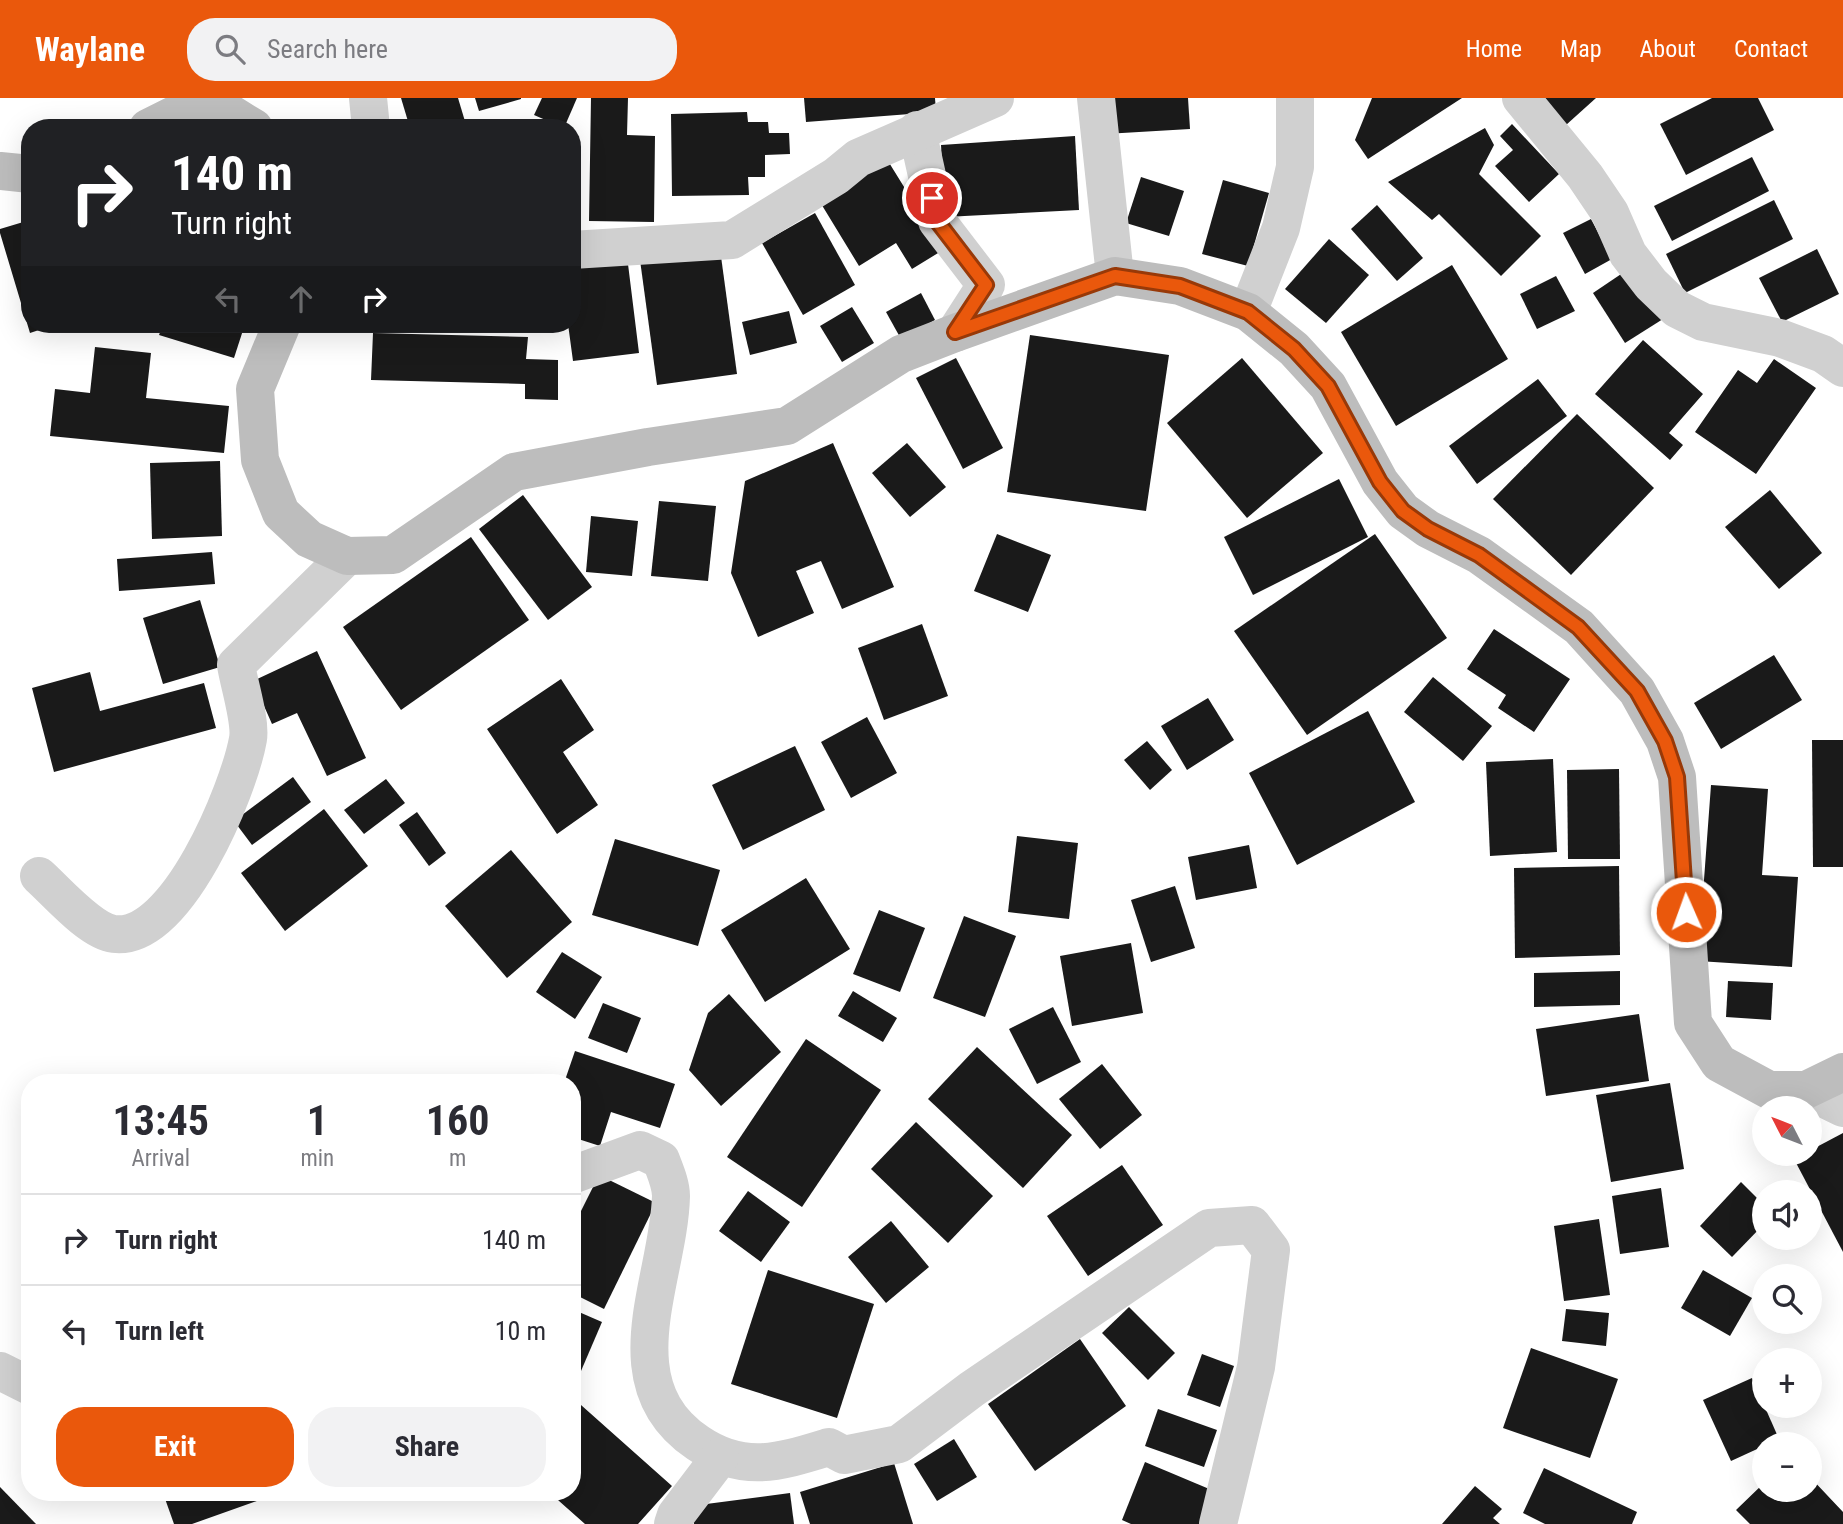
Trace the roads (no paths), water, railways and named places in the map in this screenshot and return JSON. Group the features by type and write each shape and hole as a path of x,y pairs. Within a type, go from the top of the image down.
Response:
{"street":[{"path":"368,98 370,119"},
{"path":"581,249 732,240 836,176 858,158 995,98"},
{"path":"1096,98 1115,276"},
{"path":"1248,312 1281,228 1295,167 1295,98"},
{"path":"1521,98 1585,176 1610,213 1628,254 1651,284 1677,309 1703,322 1780,338 1823,354 1843,368"},
{"path":"166,119 198,103 225,110 240,119"},
{"path":"917,130 937,221 986,285 955,332"},
{"path":"0,171 21,173"},
{"path":"278,333 255,389 260,460 281,513 309,539 347,556 393,555 514,472 648,447 787,426 901,354 955,332 1115,276 1180,286 1248,312 1294,349 1328,386 1380,482 1403,511 1428,529 1479,555 1578,627 1637,691 1665,741 1677,777 1693,1023 1719,1063 1769,1090 1806,1090 1843,1072"},
{"path":"39,876 87,920 113,934 139,931 166,908 216,834 248,737 236,666 347,556"},
{"path":"1806,1090 1843,1108"},
{"path":"581,1172 640,1150 662,1160 671,1193 648,1327 651,1372 663,1412 689,1437 720,1457 750,1462 782,1462 829,1447 844,1455 899,1444 972,1389 1209,1228 1252,1225 1271,1250 1255,1367 1218,1524"},
{"path":"0,1371 21,1382"},
{"path":"673,1524 676,1514 720,1457"}]}
